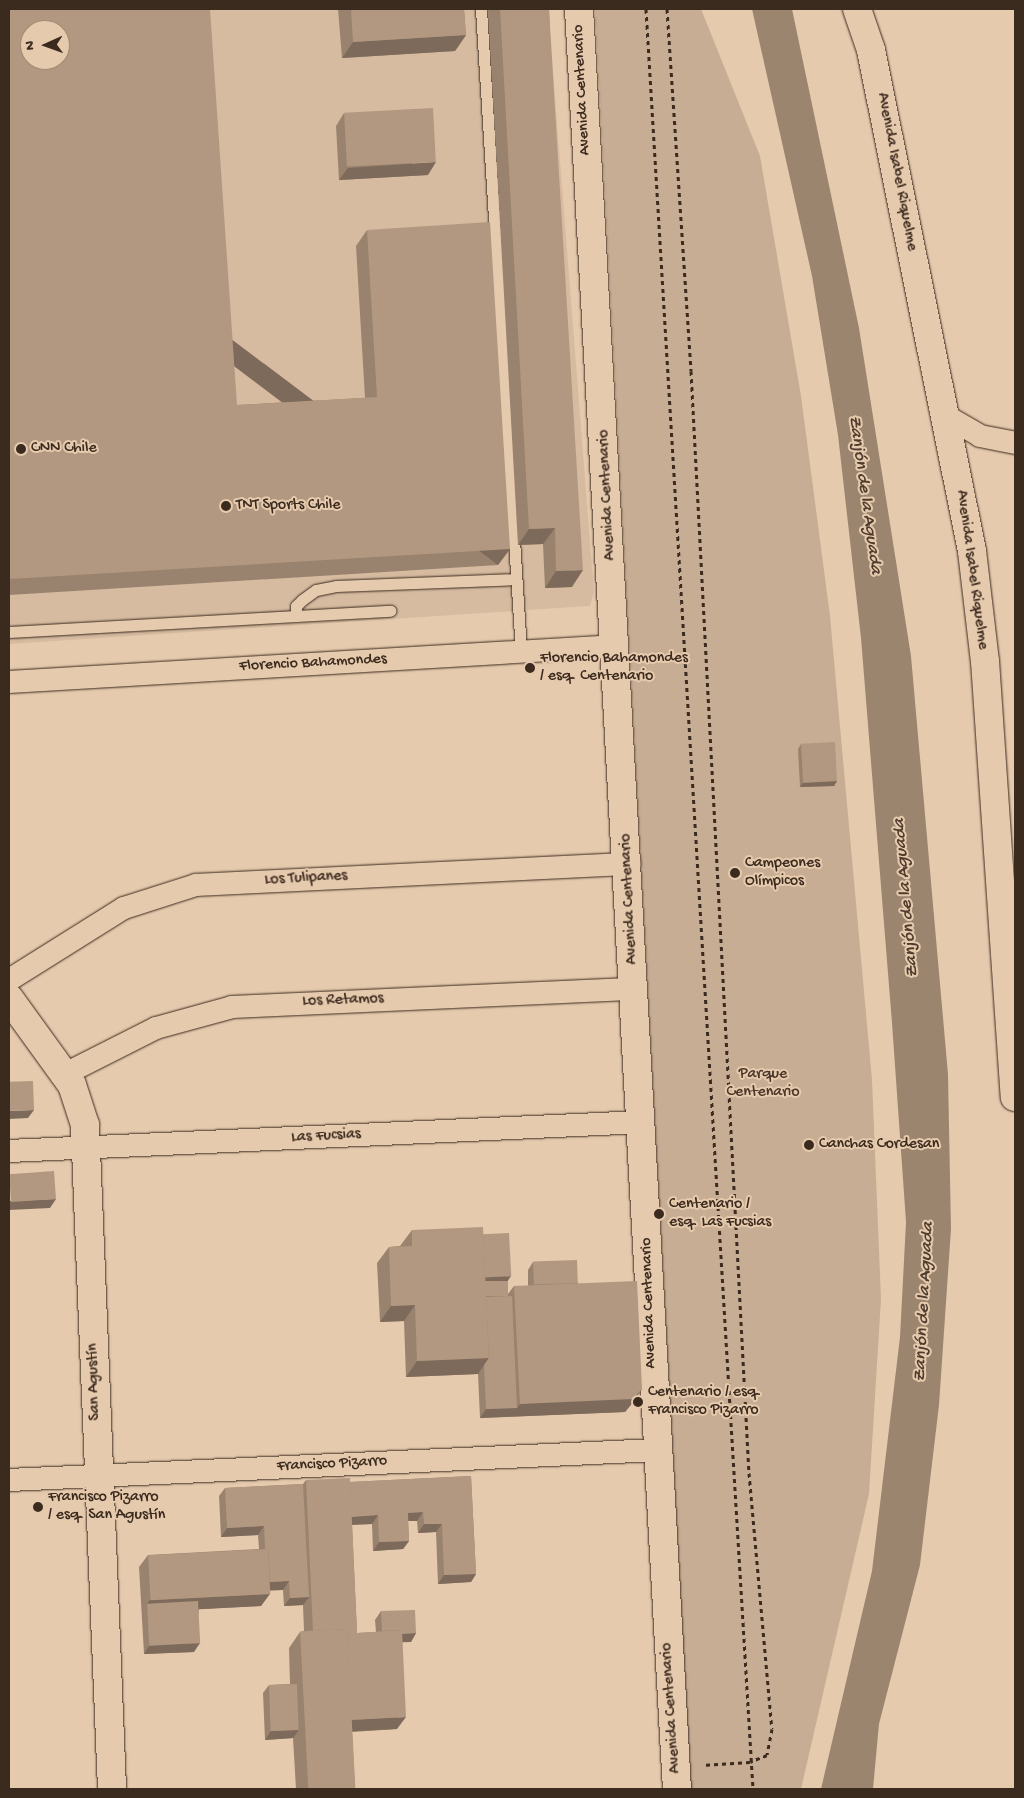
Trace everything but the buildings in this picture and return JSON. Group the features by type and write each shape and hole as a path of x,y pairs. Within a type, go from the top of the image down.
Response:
{"main road":[{"name":"Avenida Centenario","path":"579,9 643,1122 656,1450 677,1778"},
{"name":"Avenida Isabel Riquelme","path":"858,9 871,50 946,416 980,613 1013,1036 1015,1097"},
{"name":"Avenida Isabel Riquelme","path":"869,9 871,50"},
{"name":"San Agustín","path":"9,998 65,1074 82,1110 86,1148 112,1789"}],"street":[{"path":"946,416 980,436 1015,443"},
{"name":"Florencio Bahamondes","path":"9,682 617,646"},
{"name":"Los Tulipanes","path":"9,980 124,908 196,885 628,864"},
{"name":"Los Retamos","path":"65,1074 156,1028 232,1007 635,989"},
{"name":"Las Fucsias","path":"9,1151 643,1122"},
{"name":"Francisco Pizarro","path":"9,1480 656,1450"}],"lane":[{"path":"481,9 521,652"},
{"path":"296,616 296,606 302,600 316,590 336,586 515,579"},
{"path":"9,632 390,611"}],"path":[{"path":"646,9 753,1789"},
{"path":"667,9 691,371 748,1463 772,1729 767,1755 750,1762 677,1778"}],"shaded area":[{"path":"9,9 548,9 594,592 590,606 9,644"}],"green space":[{"name":"Parque Centenario","path":"595,9 701,9 760,156 801,396 830,616 872,1080 881,1299 869,1494 801,1789 691,1789"}],"water":[{"name":"Zanjón de la Aguada","path":"752,9 792,9 859,328 911,656 948,1074 951,1229 939,1405 920,1565 879,1724 873,1789 821,1789 872,1571 900,1337 906,1222 861,638 838,435 812,276"}],"place":[{"name":"CNN Chile","path":"21,449"},
{"name":"TNT Sports Chile","path":"226,506"},
{"name":"Florencio Bahamondes / esq. Centenario","path":"530,668"},
{"name":"Campeones Olímpicos","path":"735,873"},
{"name":"Canchas Cordesan","path":"809,1145"},
{"name":"Centenario / esq. Las Fucsias","path":"659,1214"},
{"name":"Centenario / esq. Francisco Pizarro","path":"638,1402"},
{"name":"Francisco Pizarro / esq. San Agustín","path":"38,1507"}]}
